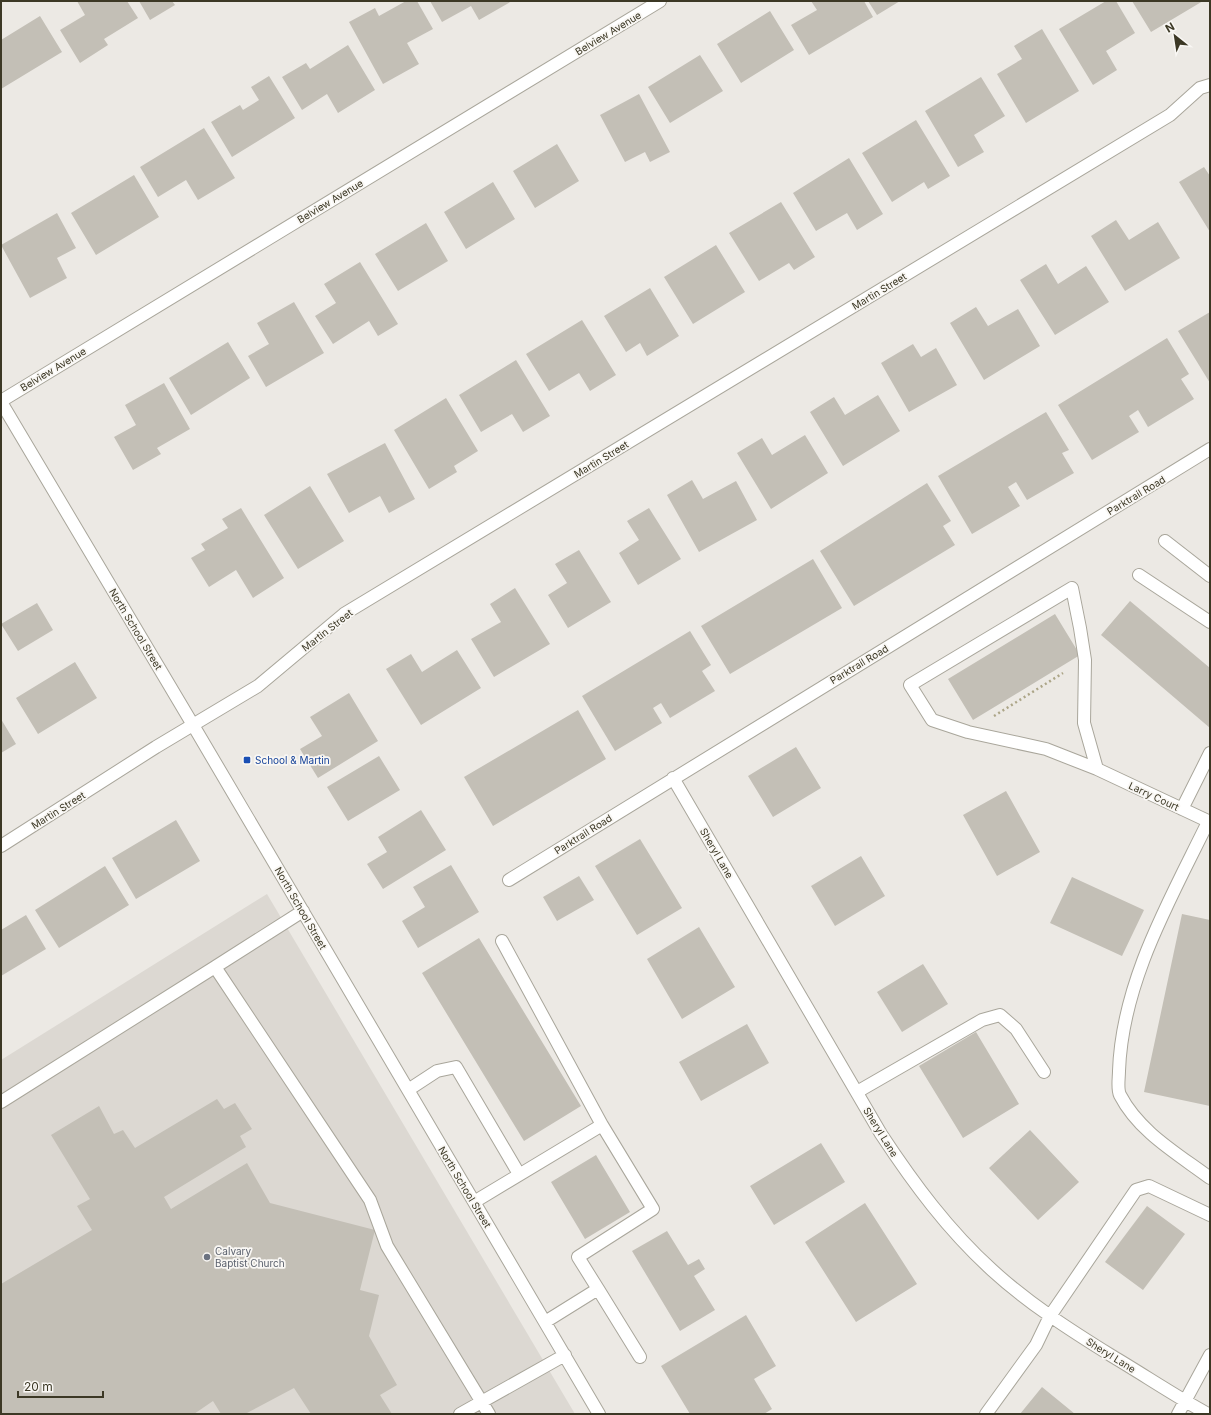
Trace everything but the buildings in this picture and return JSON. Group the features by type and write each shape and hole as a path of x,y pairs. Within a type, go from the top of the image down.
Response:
{"street":[{"name":"Belview Avenue","path":"1,402 660,1"},
{"name":"Martin Street","path":"1,846 193,725 258,686 344,614 1163,119 1200,88 1210,85"},
{"name":"North School Street","path":"1,402 304,911 599,1414"},
{"name":"Parktrail Road","path":"509,880 1210,449"},
{"path":"1166,541 1210,576"},
{"path":"1139,575 1210,622"},
{"name":"Larry Court","path":"1084,660 1080,628 1072,588 910,685 932,720 968,732 1046,750 1097,769 1209,822"},
{"path":"1084,660 1084,722 1097,769"},
{"path":"1182,809 1210,753"},
{"name":"Sheryl Lane","path":"673,778 857,1092 909,1176 935,1210 992,1270 1022,1296 1050,1316 1208,1414"},
{"path":"1209,822 1155,933 1131,992 1120,1059 1118,1093 1140,1126 1210,1178"},
{"path":"1,1102 304,911"},
{"path":"502,941 602,1125 653,1209 578,1257 640,1357"},
{"path":"215,967 370,1200 387,1246 489,1414"},
{"path":"857,1092 982,1020 1000,1015 1016,1029 1044,1072"},
{"path":"408,1090 437,1071 456,1067 519,1174"},
{"path":"474,1202 602,1125"},
{"path":"986,1414 1036,1344 1050,1316 1136,1190 1149,1186 1210,1215"},
{"path":"545,1322 598,1289"},
{"path":"460,1414 565,1355"},
{"path":"1178,1414 1210,1355"}],"path":[{"path":"968,732 1084,660"}],"shaded area":[{"path":"267,894 575,1414 1,1414 1,1060"}],"place":[{"name":"School & Martin","path":"247,760"},
{"name":"Calvary Baptist Church","path":"207,1257"}]}
